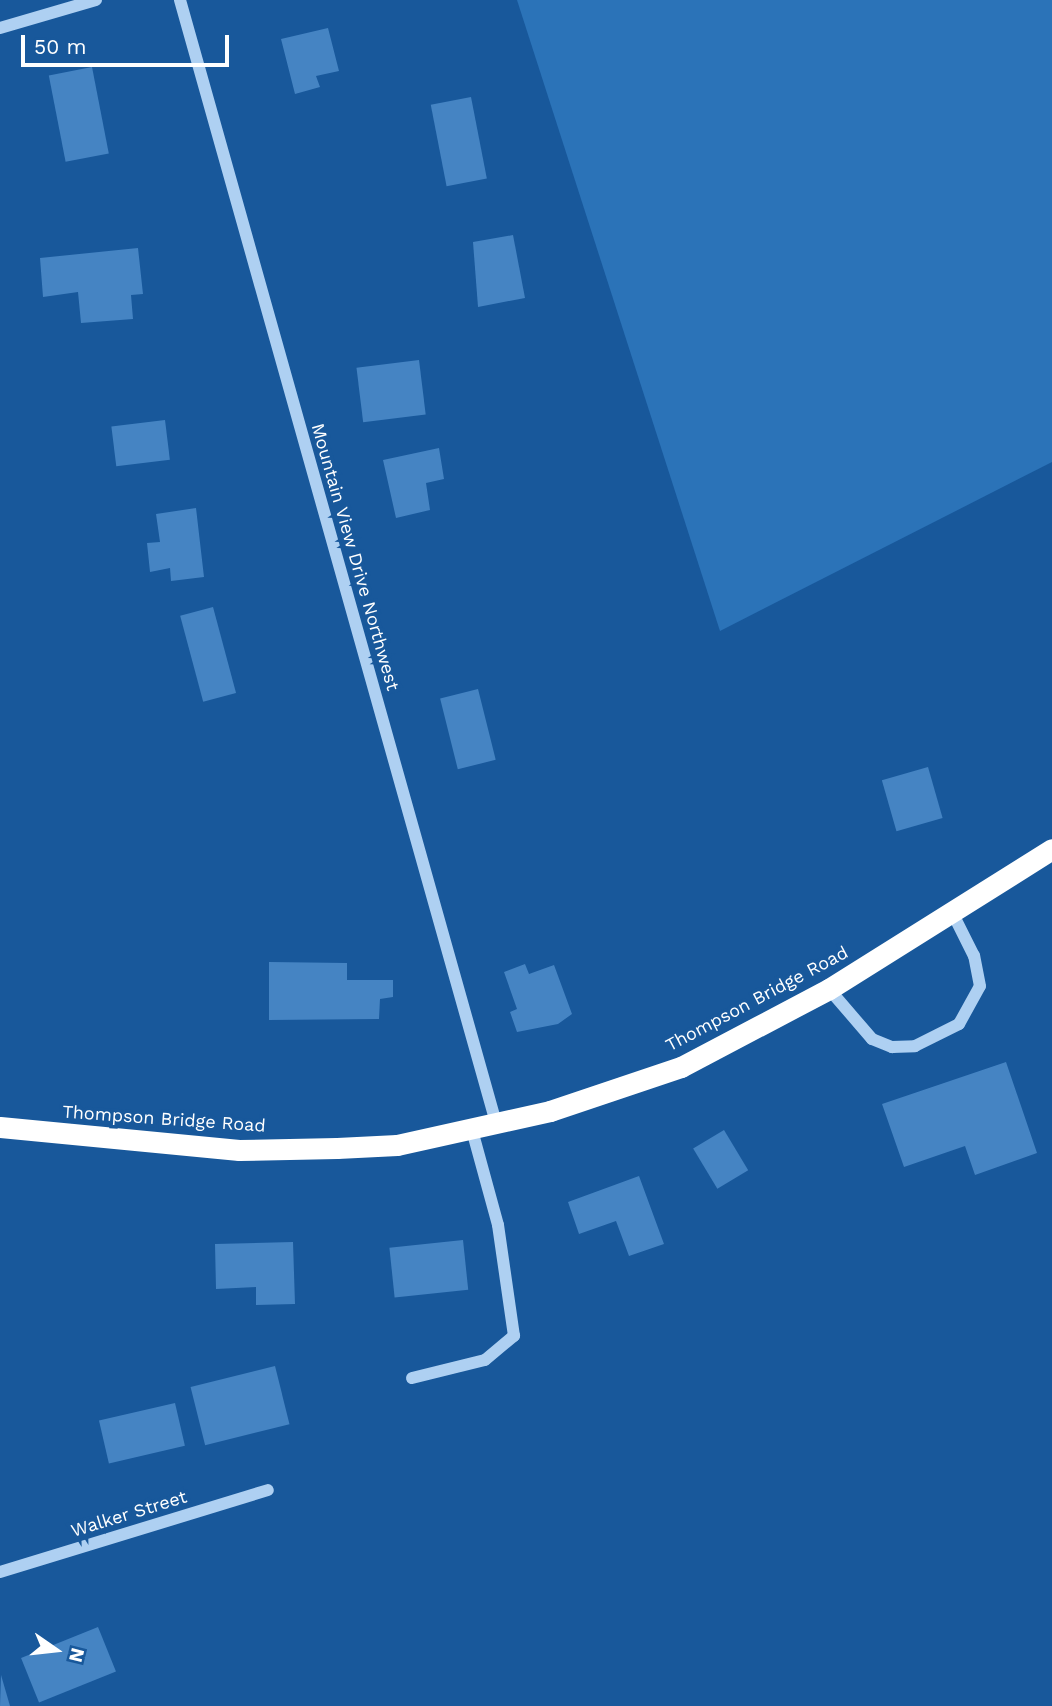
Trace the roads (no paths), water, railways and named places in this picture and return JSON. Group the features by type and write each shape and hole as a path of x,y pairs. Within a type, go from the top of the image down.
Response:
{"highway":[{"name":"Thompson Bridge Road","path":"0,1127 239,1150 397,1145 472,1130 681,1067 829,989 1052,849"}],"street":[{"path":"0,28 96,0"},
{"name":"Mountain View Drive Northwest","path":"180,0 496,1123"},
{"path":"829,989 872,1039 892,1047 915,1046 959,1024 980,986 974,956 952,912"},
{"path":"412,1378 485,1360 514,1336 498,1225 472,1130"},
{"name":"Walker Street","path":"0,1572 268,1490"}]}
